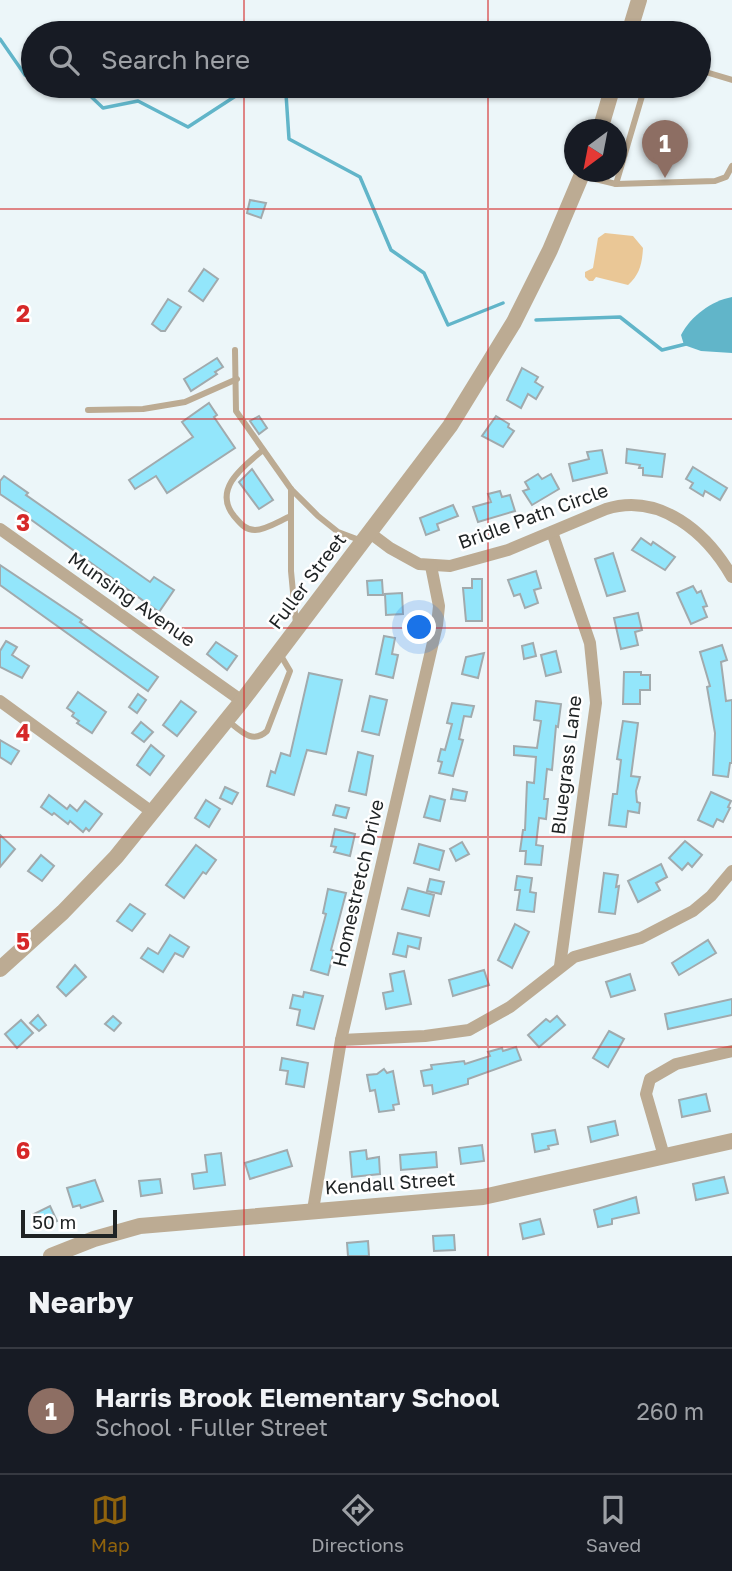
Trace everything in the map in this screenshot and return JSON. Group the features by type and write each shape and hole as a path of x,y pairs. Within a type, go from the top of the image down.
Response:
{"street":[{"path":"633,21 639,0"},
{"path":"603,119 609,98"},
{"name":"Fuller Street","path":"0,969 78,898 116,857 242,701 450,426 500,347 550,250 578,182"},
{"name":"Bridle Path Circle","path":"430,566 450,566 508,550 620,504 646,506 666,512 687,524 716,551 732,577"},
{"name":"Munsing Avenue","path":"0,529 242,701"},
{"name":"Bluegrass Lane","path":"552,532 590,643 596,703 560,966"},
{"path":"367,537 419,564 430,566"},
{"name":"Homestretch Drive","path":"313,1210 341,1040 437,625 439,606 430,566"},
{"path":"0,701 152,811"},
{"path":"341,1040 425,1036 469,1030 510,1007 574,957 640,938 703,904 732,871"},
{"path":"664,1156 646,1094 649,1082 656,1074 676,1064 732,1051"},
{"name":"Kendall Street","path":"51,1256 94,1239 140,1226 483,1197 732,1141"}],"lane":[{"path":"711,74 732,80"},
{"path":"616,184 641,98"},
{"path":"610,182 719,181 726,177 732,166"},
{"path":"235,350 236,411 290,489 338,532 367,537"},
{"path":"88,410 143,409 185,402 237,379"},
{"path":"263,450 239,470 230,482 226,494 230,510 243,527 257,530 291,516"},
{"path":"290,489 291,571 296,630"},
{"path":"226,720 253,738 267,731 290,669 279,652"}],"shaded area":[{"path":"605,233 633,236 643,248 640,268 628,285 596,277 589,281 585,277 585,272 593,268 598,238"}],"water":[{"path":"732,297 732,353 701,351 684,345 681,335 696,316 709,306"}],"building":[{"path":"250,200 266,203 261,218 247,213"},
{"path":"204,269 218,279 203,301 189,291"},
{"path":"168,299 181,307 165,331 161,331 152,324"},
{"path":"217,358 223,367 191,391 184,379"},
{"path":"522,368 538,377 535,382 543,387 536,399 528,394 521,408 507,400"},
{"path":"209,403 217,415 214,417 235,448 167,493 156,476 135,489 129,480 193,437 182,422"},
{"path":"259,416 267,428 259,434 250,421"},
{"path":"496,416 509,424 508,427 514,431 503,447 482,436"},
{"path":"627,449 665,454 662,477 643,475 640,465 626,463"},
{"path":"602,450 607,473 573,481 569,464 589,459 587,452"},
{"path":"693,467 727,488 720,500 705,491 703,496 690,488 693,483 686,479"},
{"path":"252,469 273,500 259,509 239,482"},
{"path":"538,474 542,479 551,474 559,489 532,505 523,491 529,489 525,482"},
{"path":"4,476 28,493 26,495 150,582 154,577 174,590 159,612 26,516 28,513 0,494 0,481"},
{"path":"500,491 502,497 510,495 515,511 478,522 473,507 491,502 488,494"},
{"path":"453,505 458,516 437,524 439,530 426,535 420,518"},
{"path":"641,538 651,545 653,542 675,557 665,570 632,550"},
{"path":"613,553 625,591 607,596 595,559"},
{"path":"0,565 82,620 80,622 158,677 148,691 0,585"},
{"path":"536,571 541,588 534,590 538,603 525,608 520,594 514,596 508,580"},
{"path":"472,579 482,579 482,621 466,621 463,588 472,588"},
{"path":"382,580 383,595 368,595 367,581"},
{"path":"693,586 697,593 701,591 707,606 703,607 707,617 691,624 677,593"},
{"path":"402,593 403,614 386,615 385,594"},
{"path":"638,613 642,630 635,632 638,645 621,649 614,618"},
{"path":"384,636 395,638 392,654 398,655 393,678 376,674"},
{"path":"6,641 17,647 12,655 29,666 22,678 0,667 0,651"},
{"path":"216,642 237,656 227,670 207,654"},
{"path":"533,643 536,656 524,659 522,646"},
{"path":"722,645 727,660 721,662 726,701 732,700 732,763 728,777 713,775 715,733 707,687 710,686 700,652"},
{"path":"556,651 561,672 546,676 541,655"},
{"path":"484,653 478,678 462,674 466,657"},
{"path":"624,672 650,675 650,690 640,690 640,704 623,704"},
{"path":"309,673 342,680 326,754 307,750 294,795 267,786 271,771 275,773 281,753 290,756"},
{"path":"78,692 106,712 92,733 77,723 79,721 72,716 74,713 67,708"},
{"path":"138,694 146,700 137,713 129,707"},
{"path":"370,696 387,700 379,735 362,731"},
{"path":"181,701 196,712 177,736 163,725"},
{"path":"536,701 561,704 552,770 547,769 544,799 548,799 546,819 539,818 536,845 543,846 541,865 525,864 526,851 520,851 525,830 527,782 534,783 536,757 514,755 514,746 537,748 541,721 534,720"},
{"path":"452,703 474,706 471,717 464,716 459,739 463,740 453,776 439,773 442,762 438,761 441,749 445,750 452,724 447,723"},
{"path":"623,721 638,723 631,776 640,777 636,791 637,802 640,803 639,813 628,811 626,827 609,825 613,794 617,794 621,760 617,759"},
{"path":"141,722 153,732 144,742 132,733"},
{"path":"0,740 19,751 11,764 0,757"},
{"path":"151,745 164,756 150,775 137,765"},
{"path":"358,752 373,756 366,795 349,791"},
{"path":"225,787 238,793 232,804 220,798"},
{"path":"453,789 467,792 465,801 451,799"},
{"path":"711,792 731,801 723,822 717,819 713,827 698,820"},
{"path":"49,795 67,809 70,805 77,811 85,801 102,814 89,831 86,828 83,832 70,821 68,824 41,807"},
{"path":"430,796 445,800 440,821 424,817"},
{"path":"206,800 220,809 209,827 195,818"},
{"path":"336,805 349,808 346,818 333,815"},
{"path":"335,829 355,834 350,856 334,852 336,847 331,846"},
{"path":"0,835 15,849 0,867"},
{"path":"685,841 702,855 692,867 688,863 682,870 669,858"},
{"path":"462,842 469,854 456,861 450,849"},
{"path":"419,844 444,851 439,870 414,863"},
{"path":"196,845 216,860 206,874 203,872 184,898 166,885"},
{"path":"41,855 54,866 42,881 28,871"},
{"path":"661,864 667,877 656,883 660,890 638,902 628,881"},
{"path":"604,873 618,875 615,914 599,912"},
{"path":"517,876 532,878 530,892 536,893 534,912 517,910 520,890 515,890"},
{"path":"430,879 444,882 441,894 427,891"},
{"path":"408,888 434,895 429,916 402,909"},
{"path":"328,889 346,893 331,950 334,951 328,975 311,970 326,914 323,913"},
{"path":"130,904 145,914 132,931 117,921"},
{"path":"515,924 529,932 512,968 498,960"},
{"path":"398,933 421,938 419,949 408,946 406,957 393,954"},
{"path":"170,935 189,947 183,957 175,953 163,972 141,958 148,948 158,954"},
{"path":"708,940 716,953 679,975 672,963"},
{"path":"75,965 86,977 66,996 57,987"},
{"path":"484,970 489,985 453,996 449,980"},
{"path":"404,971 411,1004 386,1009 383,993 393,991 390,974"},
{"path":"630,974 635,990 611,997 606,982"},
{"path":"304,992 323,996 314,1029 297,1025 300,1010 290,1008 293,995 303,997"},
{"path":"732,999 732,1015 668,1029 665,1014"},
{"path":"38,1015 46,1025 39,1031 30,1023"},
{"path":"113,1016 121,1023 114,1031 105,1024"},
{"path":"557,1016 565,1025 539,1047 528,1035 546,1019 550,1022"},
{"path":"21,1020 33,1033 17,1048 5,1034"},
{"path":"609,1031 624,1039 608,1067 593,1058"},
{"path":"516,1047 521,1060 468,1079 468,1084 433,1094 432,1085 424,1086 421,1071 432,1069 431,1065 464,1061 465,1064 490,1056 488,1052"},
{"path":"282,1058 308,1063 304,1087 286,1084 288,1071 280,1070"},
{"path":"384,1069 387,1073 393,1071 399,1104 393,1105 394,1110 379,1112 375,1090 370,1091 367,1075 377,1074"},
{"path":"706,1094 710,1111 682,1117 679,1100"},
{"path":"615,1121 618,1135 591,1142 588,1127"},
{"path":"555,1130 558,1144 535,1152 532,1134"},
{"path":"482,1145 484,1161 461,1164 459,1148"},
{"path":"287,1150 292,1166 250,1179 245,1163"},
{"path":"366,1150 367,1159 379,1157 380,1174 352,1177 350,1152"},
{"path":"436,1152 437,1167 401,1170 400,1155"},
{"path":"221,1153 225,1185 194,1189 192,1174 207,1172 205,1155"},
{"path":"724,1177 728,1193 696,1200 693,1184"},
{"path":"160,1179 162,1193 141,1196 139,1181"},
{"path":"95,1180 103,1201 81,1208 80,1205 73,1207 67,1188"},
{"path":"636,1197 639,1213 612,1219 612,1224 598,1227 594,1210"},
{"path":"50,1206 57,1221 39,1229 32,1215"},
{"path":"540,1219 544,1234 523,1239 520,1224"},
{"path":"454,1235 455,1250 434,1251 433,1236"},
{"path":"368,1241 369,1256 348,1256 347,1243"}],"waterway":[{"path":"0,39 21,69"},
{"path":"93,98 103,108 138,101 188,127 233,98"},
{"path":"286,98 289,139 360,177 391,250 424,273 448,325 503,303"},
{"path":"536,320 620,317 662,350 686,344"}],"place":[{"name":"Harris Brook Elementary School","path":"665,178"}]}
